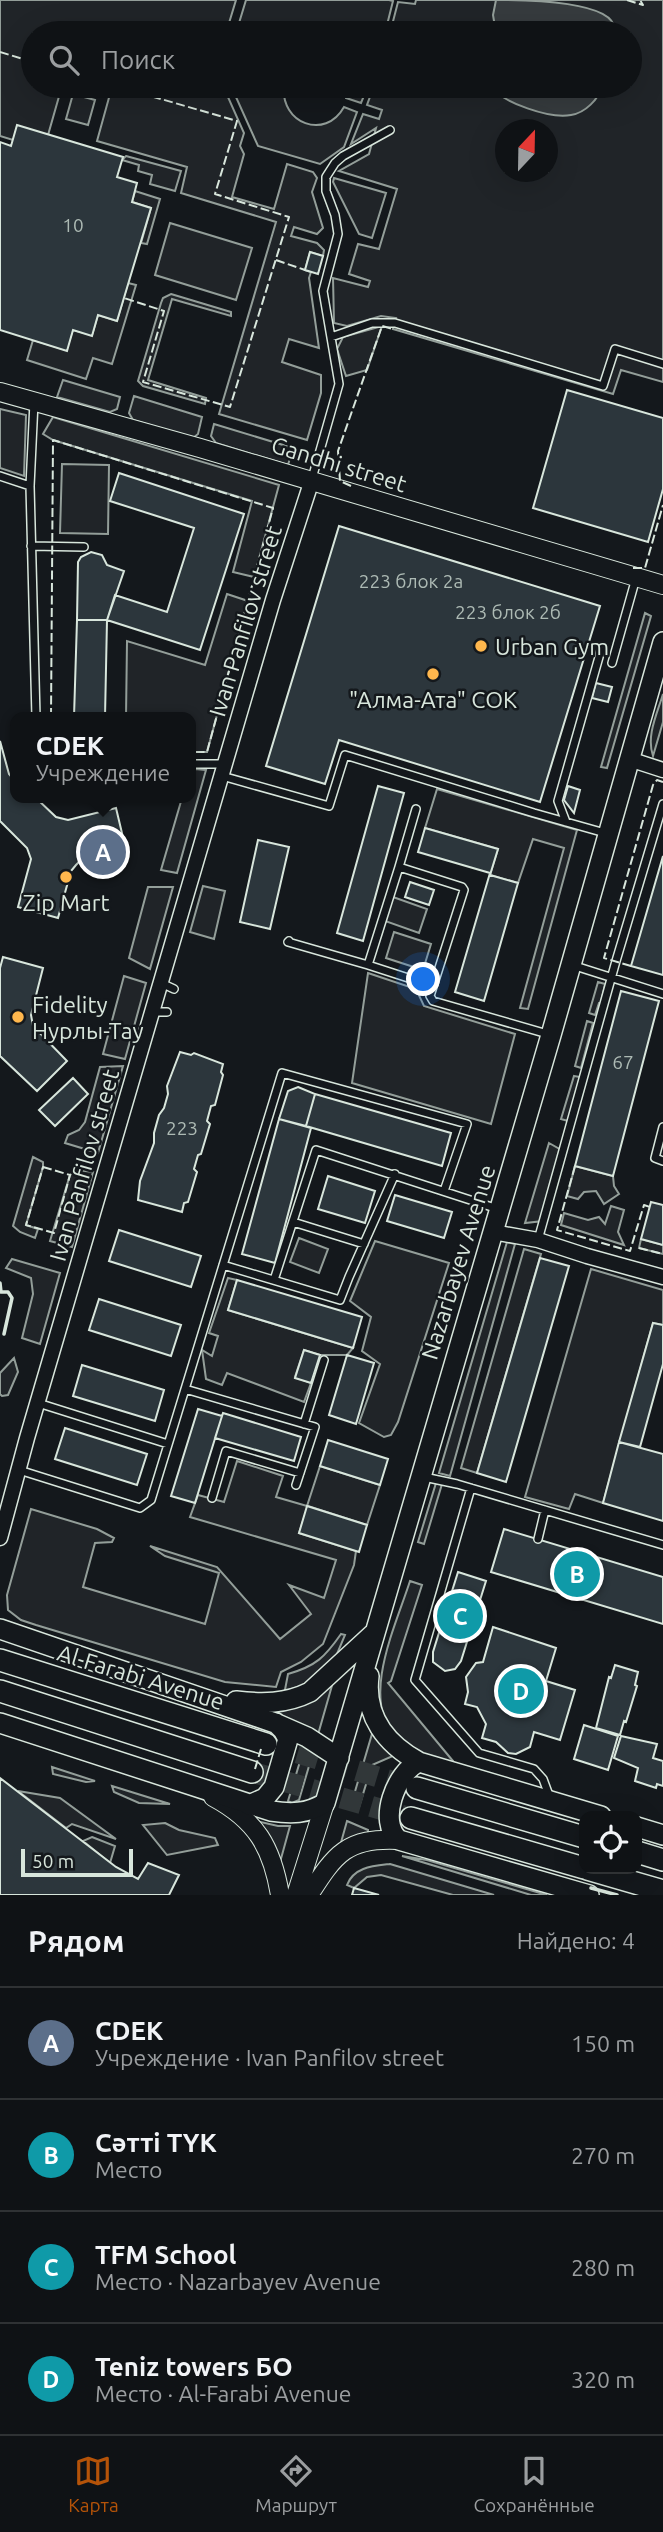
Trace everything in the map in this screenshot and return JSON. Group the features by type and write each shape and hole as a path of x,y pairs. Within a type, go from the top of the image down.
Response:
{"main road":[{"name":"Nazarbayev Avenue","path":"325,1803 551,1035 663,642"},
{"name":"Al-Farabi Avenue","path":"0,1629 190,1694"},
{"path":"190,1694 251,1703 297,1698 318,1687 373,1634"},
{"path":"373,1634 368,1687 372,1713 390,1742 419,1762 583,1811"},
{"name":"Al-Farabi Avenue","path":"0,1660 266,1744"},
{"path":"0,1691 252,1772"},
{"path":"190,1694 275,1723 307,1737 339,1758"},
{"path":"0,1723 271,1811 296,1813 325,1803"},
{"path":"249,1805 265,1798 274,1787 288,1739 275,1723"},
{"path":"419,1762 405,1773 392,1804 388,1825 399,1840 589,1895"},
{"path":"417,1788 579,1836"},
{"path":"411,1818 579,1866"},
{"path":"642,1829 663,1835"},
{"path":"642,1854 663,1860"},
{"path":"606,1874 663,1891"}],"street":[{"name":"Gandhi street","path":"0,392 663,585"},
{"name":"Ivan Panfilov street","path":"0,1538 38,1403 160,1012 223,770 311,483"},
{"path":"629,759 663,770"},
{"path":"493,1232 538,1240 663,1277"},
{"path":"194,1786 236,1811 263,1839 276,1870 280,1895"},
{"name":"Nazarbayev Avenue","path":"296,1895 325,1803"},
{"path":"309,1895 326,1868 348,1848 376,1839 399,1840"}],"lane":[{"path":"311,483 339,384 323,283 338,234 338,225 326,191 326,177 343,156 390,130"},
{"path":"331,337 372,323 395,323 603,386 615,349 663,364"},
{"path":"34,401 30,486 36,712"},
{"path":"0,476 30,486"},
{"path":"32,547 84,547"},
{"path":"612,663 636,577"},
{"path":"566,822 558,801 601,650"},
{"path":"196,765 223,770 330,806 345,755 608,833"},
{"path":"538,1240 611,977 663,804"},
{"path":"368,965 416,809"},
{"path":"399,867 462,887 464,890 430,996 433,1001 551,1035"},
{"path":"289,941 287,940 433,986"},
{"path":"571,964 663,994"},
{"path":"18,1470 140,1508 150,1500 282,1073 467,1124 444,1191"},
{"path":"663,1127 655,1158 663,1161"},
{"path":"274,1280 316,1150 500,1209"},
{"path":"223,1265 340,1300 395,1174"},
{"path":"293,1222 364,1244"},
{"path":"304,1424 324,1360"},
{"path":"185,1388 315,1427 296,1485"},
{"path":"38,1403 168,1444"},
{"path":"212,1498 226,1451 300,1473"},
{"path":"420,1476 471,1488 663,1545"},
{"path":"471,1488 415,1680 479,1753 534,1769 543,1779 551,1802"},
{"path":"538,1539 545,1510"}],"shaded area":[{"path":"0,0 236,0 230,21 21,21 21,98 59,98 48,135 13,140 0,136"},
{"path":"246,0 393,1 388,21 240,21"},
{"path":"416,0 663,0 663,382 621,370 613,394 393,329 396,318 381,316 347,326 334,323 333,278 368,287 370,281 349,274 358,244 379,249 397,189 339,171 369,154 376,128 351,144 363,114 379,119 382,110 367,105 370,98 642,98 642,21 393,21 398,2 415,4"},
{"path":"496,0 547,2 587,8 603,14 611,21 494,21"},
{"path":"72,98 95,100 88,125 66,119"},
{"path":"109,98 228,98 244,133 240,146 244,154 232,197 274,209 287,164 313,172 317,178 312,192 323,228 317,234 294,227 291,236 317,243 324,250 323,256 310,252 305,270 311,272 309,278 319,348 289,339 282,362 321,375 321,393 307,440 219,414 276,222 181,193 187,167 97,141"},
{"path":"236,98 285,98 289,110 296,118 316,125 336,117 344,107 357,112 344,147 320,164 258,146"},
{"path":"346,98 363,98 361,103"},
{"path":"505,98 596,98 591,105 576,114 562,116 516,104"},
{"path":"126,156 181,171 175,191 150,184 152,175 138,171 139,165 122,160"},
{"path":"334,178 386,193 372,238 359,234 333,182"},
{"path":"135,191 160,199 147,244 141,243 151,208 132,202"},
{"path":"170,223 252,248 236,300 155,275"},
{"path":"128,283 136,285 112,364 93,358 86,379 27,360 33,340 66,350 73,330 92,335 98,315 117,321"},
{"path":"171,294 231,312 231,316 172,299 148,380 206,398 205,404 143,386 138,381 161,303 163,298"},
{"path":"382,326 367,370 346,376 337,349 343,337"},
{"path":"63,380 120,397 117,409 110,412 57,397"},
{"path":"134,396 202,417 198,434 193,438 133,420 129,413"},
{"path":"0,409 26,415 24,476 0,468"},
{"path":"53,417 279,485 254,577 233,572 252,501 53,440 43,434"},
{"path":"214,424 293,448 288,465 216,443 211,436"},
{"path":"62,464 109,465 108,534 60,533"},
{"path":"227,594 248,601 207,752 196,752 196,712 126,712 127,641 205,665"},
{"path":"645,613 651,616 607,768 601,767"},
{"path":"663,694 663,722 653,756 652,733"},
{"path":"196,769 206,770 177,873 161,870 181,803 196,803"},
{"path":"437,789 577,830 528,1009 520,1008 564,848 533,839 518,883 490,875 498,849 425,828"},
{"path":"203,886 225,891 214,939 190,932"},
{"path":"148,887 173,887 150,969 129,958"},
{"path":"393,897 427,909 419,933 385,921"},
{"path":"394,932 431,944 423,970 386,958"},
{"path":"368,973 416,989 424,1006 515,1034 491,1124 352,1083"},
{"path":"124,976 146,983 125,1059 103,1054"},
{"path":"598,982 605,984 595,1015 589,1013"},
{"path":"587,1021 593,1023 581,1068 575,1066"},
{"path":"123,1066 98,1153 65,1143 68,1135 79,1130 85,1122 100,1067"},
{"path":"574,1076 580,1077 568,1121 561,1119"},
{"path":"549,1143 563,1151 543,1221 525,1223"},
{"path":"33,1157 43,1162 26,1225 38,1229 35,1238 13,1226"},
{"path":"575,1166 613,1176 614,1186 619,1194 604,1204 596,1191 584,1192 578,1199 567,1196"},
{"path":"78,1170 93,1172 72,1247 50,1241 70,1175"},
{"path":"611,1206 624,1210 618,1232 624,1245 561,1225 564,1213 588,1220 599,1217 605,1224"},
{"path":"299,1238 328,1249 319,1273 290,1262"},
{"path":"641,1239 663,1245 663,1254 639,1248"},
{"path":"375,1241 449,1263 398,1422 391,1435 384,1437 359,1423 380,1364 362,1351 371,1317 350,1301"},
{"path":"507,1242 515,1244 450,1476 439,1473"},
{"path":"524,1249 541,1254 477,1473 461,1468"},
{"path":"12,1259 60,1273 40,1344 22,1338 33,1294 31,1278 6,1268"},
{"path":"591,1269 663,1290 663,1325 653,1323 603,1503 575,1494 569,1509 525,1497"},
{"path":"228,1278 237,1280 228,1310 353,1348 347,1355 320,1355 304,1350 295,1377 311,1383 304,1402 227,1373 222,1385 206,1379 202,1350 212,1356 218,1336 209,1333"},
{"path":"14,1358 18,1372 8,1395 2,1396 0,1373"},
{"path":"237,1461 283,1476 276,1497 307,1506 320,1466 380,1485 367,1525 308,1506 299,1533 356,1551 354,1565 323,1644 301,1662 281,1672 276,1687 225,1682 36,1625 21,1620 8,1610 7,1595 31,1509 97,1529 114,1538 112,1542 95,1543 83,1587 205,1624 219,1573 165,1556 150,1546 217,1567 280,1639 311,1614 289,1585 324,1598 336,1560 190,1517 198,1495 224,1502"},
{"path":"436,1483 442,1484 424,1544 418,1542"},
{"path":"410,1581 422,1585 391,1681 388,1683 453,1761 451,1766 406,1746 394,1736 385,1720 381,1701 384,1660"},
{"path":"341,1634 345,1635 337,1654 319,1678 284,1695 288,1674 319,1660"},
{"path":"335,1675 317,1738 242,1705"},
{"path":"372,1734 393,1756 372,1765 359,1807 351,1805"},
{"path":"305,1745 312,1756 299,1800 292,1803 288,1801"},
{"path":"52,1767 95,1781 86,1782 53,1774"},
{"path":"112,1786 170,1804 139,1803 114,1792"},
{"path":"18,1791 60,1798 116,1839 72,1824 66,1828"},
{"path":"252,1820 290,1826 279,1866"},
{"path":"347,1821 368,1830 368,1834 340,1846"},
{"path":"165,1823 179,1830 215,1838 218,1845 167,1855 143,1825"},
{"path":"92,1837 115,1846 110,1863 83,1841"},
{"path":"402,1856 427,1860 547,1895 531,1895"},
{"path":"390,1864 494,1895 453,1895 381,1875 367,1877 354,1888 347,1885 359,1871"}],"building":[{"path":"17,125 123,157 117,177 137,183 132,202 151,208 117,321 98,315 92,336 73,330 67,351 0,330 0,142 11,146"},
{"path":"310,252 323,256 318,274 305,270"},
{"path":"567,390 663,418 663,489 648,542 533,508"},
{"path":"119,473 244,514 200,650 107,620 115,595 167,612 194,528 110,501"},
{"path":"339,526 600,606 540,802 339,740 325,784 266,766"},
{"path":"91,552 102,555 107,565 124,571 107,620 77,620 78,562 81,557"},
{"path":"77,620 107,620 105,712 74,712"},
{"path":"596,683 612,687 608,702 592,698"},
{"path":"0,741 10,775 10,803 41,803 56,817 68,820 116,808 126,850 79,862 71,871 58,918 18,907 31,859 27,848 0,821"},
{"path":"378,786 404,793 363,941 337,933"},
{"path":"568,786 580,790 574,813 564,800"},
{"path":"425,828 498,849 490,875 518,883 484,1001 455,992 490,873 418,852"},
{"path":"258,840 289,847 270,929 240,922"},
{"path":"663,856 663,975 631,966"},
{"path":"410,882 434,890 429,905 405,897"},
{"path":"3,957 43,968 31,1015 33,1026 67,1061 37,1091 0,1056 0,968"},
{"path":"621,991 659,1001 613,1176 575,1166"},
{"path":"180,1052 191,1055 194,1053 223,1064 223,1075 215,1105 211,1106 207,1121 210,1124 194,1169 197,1172 188,1202 184,1203 182,1212 138,1200 140,1181 154,1143 159,1115 168,1094 167,1086"},
{"path":"73,1078 88,1094 55,1126 39,1110"},
{"path":"298,1087 315,1094 306,1126 279,1119 288,1091"},
{"path":"315,1094 451,1133 442,1166 306,1126"},
{"path":"279,1119 311,1128 275,1263 242,1254"},
{"path":"328,1176 375,1191 365,1223 318,1209"},
{"path":"395,1195 452,1212 444,1238 387,1221"},
{"path":"651,1202 663,1205 663,1245 641,1239"},
{"path":"119,1230 201,1256 191,1287 109,1261"},
{"path":"540,1258 569,1266 506,1482 477,1473"},
{"path":"237,1280 362,1317 353,1348 228,1310"},
{"path":"99,1299 181,1325 171,1356 89,1330"},
{"path":"653,1323 663,1325 663,1364 640,1447 619,1442"},
{"path":"304,1350 320,1355 311,1383 295,1378"},
{"path":"347,1355 374,1363 356,1424 329,1415"},
{"path":"82,1365 164,1390 155,1421 73,1396"},
{"path":"198,1409 222,1416 195,1503 171,1496"},
{"path":"223,1413 301,1437 294,1461 215,1438"},
{"path":"65,1428 147,1454 137,1485 55,1459"},
{"path":"328,1440 388,1459 380,1485 320,1466"},
{"path":"619,1442 663,1454 663,1521 603,1503"},
{"path":"307,1506 367,1525 359,1552 299,1533"},
{"path":"504,1529 663,1577 663,1624 491,1572"},
{"path":"458,1572 486,1581 461,1661 455,1669 445,1671 433,1662 433,1652"},
{"path":"493,1627 556,1648 546,1681 575,1690 560,1740 534,1732 530,1747 516,1754 508,1753 496,1742 482,1738 486,1724 477,1707 465,1704 468,1692 466,1677 476,1663 483,1662"},
{"path":"615,1665 638,1672 637,1686 620,1735 596,1728 609,1677 611,1678"},
{"path":"584,1725 618,1736 608,1770 574,1759"},
{"path":"621,1736 657,1744 653,1758 663,1761 663,1786 657,1784 656,1788 635,1781 638,1768 614,1758"},
{"path":"0,1778 116,1867 138,1879 148,1863 179,1875 169,1895 0,1895"},
{"path":"354,1888 379,1895 352,1895"}],"tunnel":[{"path":"268,1744 415,1788"},
{"path":"252,1772 411,1818"}],"fence":[{"path":"627,0 643,5 640,0"},
{"path":"0,52 21,58"},
{"path":"124,298 164,311 143,382 230,407 289,217 215,194 237,121 157,98"},
{"path":"276,260 305,270"},
{"path":"351,486 340,481 338,451 382,326 393,329"},
{"path":"51,712 53,440 273,508 207,752 196,752"},
{"path":"633,568 645,568 663,505"},
{"path":"631,966 604,958 653,785 657,780 663,782"},
{"path":"575,1166 557,1230 630,1251 644,1205 650,1207"},
{"path":"43,1167 70,1175 54,1233 26,1225 43,1167"},
{"path":"639,1248 663,1254"},
{"path":"255,1769 261,1749"}],"wall":[{"path":"0,1283 1,1292 8,1292 12,1298 4,1334"},
{"path":"591,1888 617,1895"}],"place":[{"name":"Urban Gym","path":"481,646"},
{"name":"\"Алма-Ата\" СОК","path":"433,674"},
{"name":"CDEK","path":"103,852"},
{"name":"Zip Mart","path":"66,877"},
{"name":"Fidelity Нурлы-Тау","path":"18,1017"},
{"name":"Сәтті ТҮК","path":"577,1574"},
{"name":"TFM School","path":"460,1616"},
{"name":"Teniz towers БО","path":"521,1691"}]}
